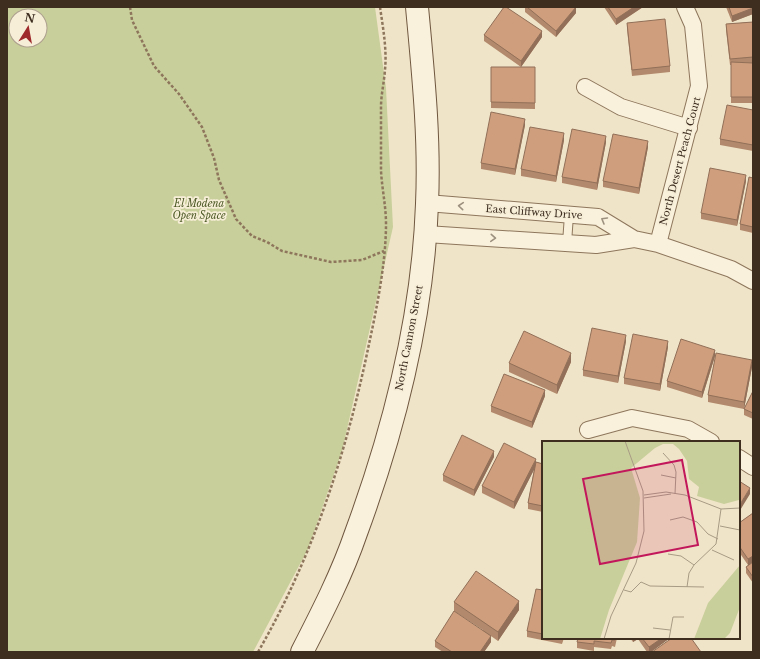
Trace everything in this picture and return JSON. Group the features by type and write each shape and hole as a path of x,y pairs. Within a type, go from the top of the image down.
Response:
{"main road":[{"name":"North Cannon Street","path":"302,652 331,596 377,473 397,400 412,329 426,234 428,178 424,84 417,7"}],"street":[{"name":"North Desert Peach Court","path":"658,244 699,86 693,25 685,7"},
{"path":"585,87 622,107 689,128"},
{"name":"East Cliffway Drive","path":"427,204 598,217 634,239 658,244 731,269 753,281"},
{"name":"East Cliffway Drive","path":"426,234 596,245 634,239"},
{"path":"588,430 632,418 688,429 709,441"},
{"path":"740,459 753,467"}],"lane":[{"path":"567,243 570,215"}],"path":[{"path":"130,7 132,20 154,66 179,94 202,127 214,158 220,180 236,219 252,236 267,242 282,251 331,262 362,260 384,251"},
{"path":"258,652 271,629 300,569 336,474 363,373 376,313 386,224 381,172 381,104 385,70 385,49 380,7"}],"green space":[{"name":"El Modena Open Space","path":"7,7 375,7 386,88 393,227 342,451 308,549 253,652 7,652"}],"building":[{"path":"504,7 542,31 521,61 484,35"},
{"path":"527,7 576,7 556,31"},
{"path":"608,7 634,7 616,19"},
{"path":"729,7 753,7 753,8 732,16"},
{"path":"665,19 670,66 632,70 627,23"},
{"path":"753,22 753,57 730,59 726,24"},
{"path":"731,62 753,63 753,97 731,97"},
{"path":"491,67 535,67 535,103 491,102"},
{"path":"727,105 753,110 753,145 720,139"},
{"path":"491,112 525,119 515,169 481,163"},
{"path":"530,127 564,133 556,176 521,169"},
{"path":"572,129 606,136 597,183 562,177"},
{"path":"613,134 648,141 639,188 603,181"},
{"path":"710,168 746,175 737,220 701,213"},
{"path":"749,177 753,178 753,227 740,224"},
{"path":"592,328 626,335 618,376 583,370"},
{"path":"524,331 571,353 557,385 509,363"},
{"path":"633,334 668,341 660,384 624,378"},
{"path":"681,339 715,350 702,392 667,381"},
{"path":"716,353 752,360 744,402 708,395"},
{"path":"504,374 545,390 532,422 491,406"},
{"path":"753,391 753,413 744,409"},
{"path":"462,435 494,451 474,490 443,475"},
{"path":"504,443 536,459 514,502 482,486"},
{"path":"536,462 542,464 542,506 528,503"},
{"path":"740,482 750,488 740,504"},
{"path":"753,513 753,556 748,559 740,547 740,522"},
{"path":"753,562 753,577 746,567"},
{"path":"476,571 519,601 498,632 454,602"},
{"path":"536,589 542,590 542,634 527,631"},
{"path":"454,611 491,636 480,652 452,652 435,641"},
{"path":"578,639 616,639 612,640 611,643 594,641 594,644 577,642"},
{"path":"643,639 661,639 649,647"},
{"path":"671,639 692,639 701,652 652,652"}]}
